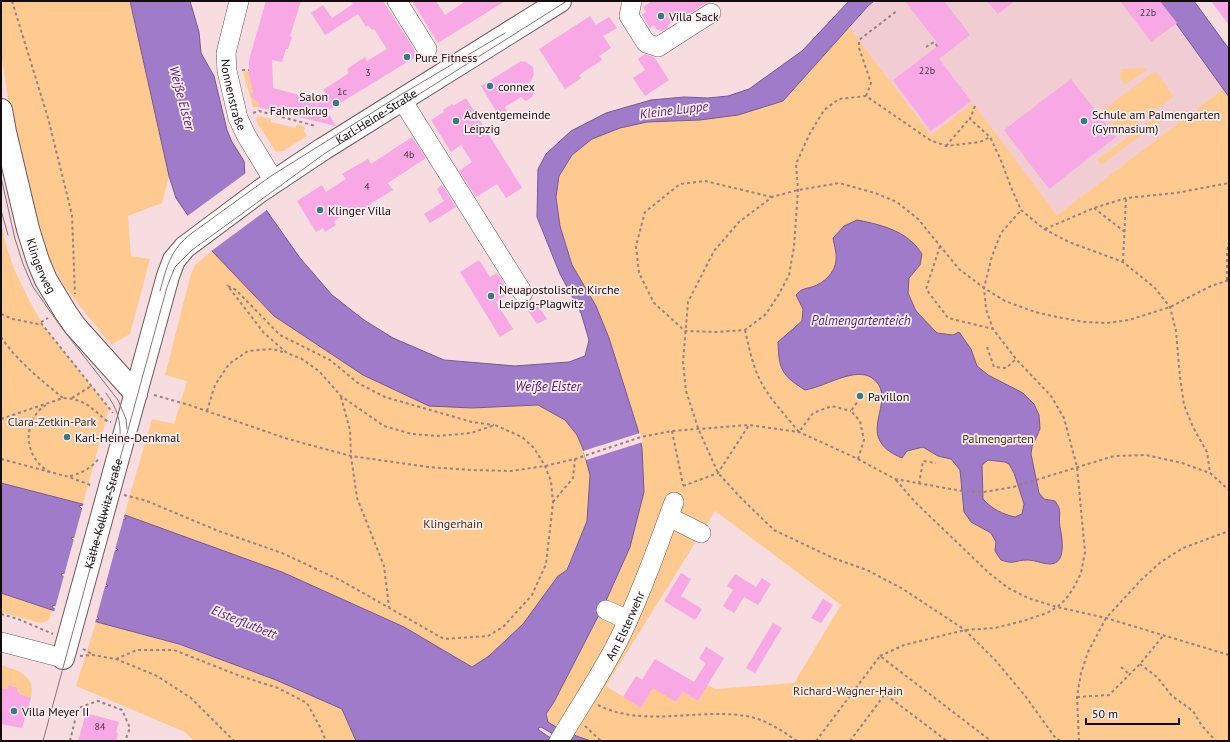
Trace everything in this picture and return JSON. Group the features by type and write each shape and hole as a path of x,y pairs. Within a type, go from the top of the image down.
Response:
{"main road":[{"name":"Karl-Heine-Straße","path":"196,238 267,186 328,146 560,1"},
{"name":"Klingerweg","path":"1,110 28,229 38,261 46,280 75,326 145,395"},
{"name":"Käthe-Kollwitz-Straße","path":"68,643 108,493 145,395 170,268 180,252 196,238"}],"street":[{"name":"Nonnenstraße","path":"239,1 227,45 226,58 229,85 238,118 267,186"},
{"path":"397,1 427,49"},
{"path":"632,1 629,16 646,43 658,47 711,13"},
{"path":"402,100 523,293"},
{"path":"672,510 701,533"},
{"name":"Am Elsterwehr","path":"559,741 572,718 586,699 628,632 649,589 672,510"},
{"path":"606,610 628,632"},
{"path":"1,642 68,643"}],"path":[{"path":"12,1 48,118 72,215 76,299"},
{"path":"866,96 871,83 859,48 859,40 898,10"},
{"path":"926,47 934,42 939,48"},
{"path":"772,197 705,182 680,184 645,212 636,246 639,273 654,303 685,330 717,332 745,330 766,314 789,275 794,247 798,190 796,164 809,135 824,110 839,99 866,96 930,140 946,146 980,142 990,137"},
{"path":"946,146 970,119 975,106"},
{"path":"238,118 258,111 316,126"},
{"path":"970,119 990,137 1000,158 1010,188 1021,210 1044,229 1069,242 1123,262 1154,287 1170,307 1176,331 1184,404 1193,427 1207,452 1210,473"},
{"path":"1060,741 1054,736 1026,697 996,661 965,630 903,589 867,570 833,558 774,530 718,473 698,428 686,390 683,362 688,302 714,251 739,222 772,197 798,190 840,183 875,193 896,202 918,219 959,269 984,288 1005,301 1035,312 1084,322 1107,323 1129,320 1170,307 1211,286 1228,280 1227,252 1229,242"},
{"path":"1044,229 1094,208 1126,198 1176,193 1229,183"},
{"path":"1123,262 1126,198"},
{"path":"1094,208 1124,232"},
{"path":"816,741 880,656 904,646 965,630 995,628 1047,613 1065,600 1074,589 1081,573 1085,552 1077,467 1064,418 1051,396 1016,359 992,329 986,309 984,288 992,256 1001,233 1021,210"},
{"path":"940,246 926,289 948,318 992,329"},
{"path":"1,459 55,474 69,476 108,493 147,502 216,530 282,553 342,581 444,639 488,636 502,628 532,595 546,564 553,503 551,481 545,466 534,448 522,437 495,425 472,422 385,397 358,383 330,360 280,335 236,290 227,285 264,333 287,353"},
{"path":"1,314 14,319 38,324 52,315"},
{"path":"41,323 116,416"},
{"path":"745,330 751,356 760,381 799,432"},
{"path":"1,337 7,346 35,374 63,398"},
{"path":"987,347 994,367 1006,368 1016,359"},
{"path":"206,411 215,385 229,364 248,351 273,349 302,359 319,371 341,396 384,426 412,434 436,436 471,433 495,425"},
{"path":"71,398 91,386"},
{"path":"145,395 206,411 288,439 351,456 428,467 511,471 545,466 575,459 641,437 672,431 749,424 799,432 858,459 895,479 962,491 984,492 1013,487 1114,456 1146,455 1182,463 1210,473 1229,490"},
{"path":"341,396 350,430 351,456 357,498 384,566 389,607"},
{"path":"1,418 63,398 71,398 87,404 108,422"},
{"path":"852,411 858,401"},
{"path":"47,404 37,412 29,429 29,439 31,450 37,461 45,469 55,474"},
{"path":"799,432 813,413 832,406 852,411 860,421 864,440 858,459"},
{"path":"683,486 718,473 749,424"},
{"path":"672,431 683,486 672,510"},
{"path":"69,476 82,473 95,464 100,458"},
{"path":"553,503 573,478 575,459"},
{"path":"919,484 923,461 936,463"},
{"path":"895,479 916,503 989,573 1008,588 1028,598 1057,607 1106,618 1229,655"},
{"path":"1078,741 1077,697 1081,673 1088,652 1106,618 1142,579 1161,562 1183,548 1229,532"},
{"path":"1,614 18,619 68,643"},
{"path":"1077,697 1109,695 1130,675 1163,636"},
{"path":"116,659 137,650 174,650 240,676 278,688 307,703 326,741"},
{"path":"93,654 116,659 157,676 191,698 234,741"},
{"path":"880,656 991,741"},
{"path":"1140,664 1157,677 1172,696 1193,711 1202,726 1216,741"},
{"path":"1121,667 1130,675"},
{"path":"850,741 885,694 947,741"},
{"path":"586,699 609,711 643,716 718,714 746,716 770,724 797,741"},
{"path":"70,741 78,708 98,701 122,710 130,728 125,741"},
{"path":"572,718 584,725 601,741"}],"shaded area":[{"name":"Schule am Palmengarten (Gymnasium)","path":"874,1 1160,1 1223,89 1057,215 973,104 931,135 849,27"}],"green space":[{"path":"1,1 130,1 169,176 162,203 128,216 131,256 150,259 130,334 111,345 64,286 47,253 28,191 12,123 1,53"},
{"name":"Palmengarten","path":"849,27 931,135 973,103 1057,215 1223,89 1229,97 1229,741 591,741 569,733 548,722 546,714 554,702 605,604 630,547 644,492 642,448 638,430 596,306 572,265 560,226 556,197 559,176 572,155 592,139 620,128 647,122 700,120 738,115 783,101","holes":["715,511 841,605 794,683 715,689 708,685 698,701 683,692 676,702 661,692 659,678 641,708 606,686"]},
{"path":"1145,68 1147,71 1125,85 1122,82 1120,76 1121,69"},
{"path":"249,71 253,92 259,101 258,107 253,107 243,72"},
{"path":"1155,71 1174,96 1121,136 1102,111"},
{"path":"1164,110 1169,115 1101,165 1097,160"},
{"path":"258,116 271,119 271,122 296,128 297,124 305,127 304,131 307,136 283,151 276,152 258,124 256,119"},
{"name":"Clara-Zetkin-Park","path":"1,222 6,245 14,269 44,327 109,408 83,504 1,483"},
{"name":"Klingerhain","path":"212,251 274,316 363,375 472,408 538,405 565,420 577,435 583,449 590,475 587,521 566,570 558,576 523,624 489,656 472,667 404,627 282,572 125,515 152,419 174,424 187,381 165,375 191,274 195,265"},
{"path":"1,593 52,610 49,620 42,623 36,622 1,612"},
{"path":"96,622 179,644 276,680 342,709 356,741 194,741 185,732 76,686"},
{"path":"1,665 14,669 25,675 31,684 31,698 19,694 17,692 18,688 8,685 7,689 1,689"}],"water":[{"path":"130,1 190,1 199,32 201,53 214,76 227,130 232,142 244,161 245,176 250,187 300,258 332,295 364,320 393,338 444,360 515,366 569,362 585,356 589,340 581,313 560,274 537,217 538,169 546,154 571,131 606,113 651,100 684,97 708,98 728,96 749,89 802,51 849,1 874,1 783,101 738,115 700,120 647,122 620,128 592,139 572,155 559,176 556,197 560,226 572,265 596,306 609,338 638,430 642,448 644,492 630,547 605,603 554,702 546,714 548,722 553,725 591,741 565,741 541,727 538,728 539,730 555,741 356,741 342,709 276,680 179,644 52,610 1,593 1,483 125,515 282,572 404,627 472,667 489,656 523,624 558,576 567,570 587,521 590,475 583,449 577,435 565,420 538,405 472,408 429,406 363,375 274,316 212,251 176,198 169,176","holes":["83,505 124,516 126,519 82,509 79,506","74,537 116,548 118,550 115,551 73,540 71,538","64,573 106,584 108,586 105,587 63,577 61,574","55,605 97,616 99,619 96,620 54,609 52,606"]},
{"path":"1160,1 1194,1 1229,49 1229,97"},
{"name":"Palmengartenteich","path":"857,220 886,227 907,237 922,254 920,265 909,278 908,293 916,311 937,333 953,335 959,332 971,349 977,366 988,375 1023,393 1034,404 1039,415 1040,429 1032,447 1031,454 1039,493 1044,499 1055,501 1060,511 1062,549 1059,560 1055,563 1047,564 1028,560 1009,562 1001,560 995,551 996,542 991,533 971,522 964,512 960,470 951,459 938,456 923,447 907,451 902,458 884,447 877,433 882,400 881,392 878,385 872,378 857,374 805,390 786,375 779,359 778,342 802,321 803,309 796,295 803,290 821,283 834,269 836,252 833,238 844,226","holes":["988,460 1005,462 1009,464 1014,473 1024,504 1022,514 1015,517 998,511 983,499 982,465"]}],"pier":[{"path":"246,173 252,186 268,209 210,252 186,217"},
{"path":"640,433 643,442 586,460 583,451"},
{"path":"84,502 125,513 95,623 54,612"}],"building":[{"path":"266,1 301,1 290,36 292,37 282,62 272,60 273,88 330,101 323,90 349,73 347,69 365,57 367,61 387,49 374,29 372,30 368,25 366,27 358,14 325,35 311,13 323,5 332,18 353,4 350,1 383,1 415,51 414,58 327,111 336,126 258,107 259,102 252,98 251,94 253,92 249,75 249,60"},
{"path":"412,1 436,1 445,15 466,1 505,1 438,43"},
{"name":"Villa Sack","path":"652,1 715,1 705,4 684,17 683,15 668,25 668,28 662,31 656,29 654,25 650,28 642,15 646,12 643,7"},
{"path":"905,1 944,1 970,35 939,59 971,101 931,131 893,80 939,45"},
{"path":"987,1 1015,1 998,14"},
{"path":"1120,1 1160,1 1177,23 1151,42"},
{"path":"1211,1 1229,1 1229,25"},
{"path":"590,16 596,25 609,17 617,28 603,36 611,48 599,56 602,60 579,75 581,78 565,89 539,49"},
{"path":"645,54 654,57 669,80 645,96 633,78 645,70 638,59"},
{"path":"521,61 526,62 533,67 534,74 529,85 534,92 533,96 526,101 521,97 505,107 507,111 499,116 481,86"},
{"path":"1071,79 1116,137 1049,189 1004,130"},
{"path":"466,98 522,188 506,198 497,184 476,197 459,171 472,162 461,145 451,152 431,120 444,112 443,110 452,104 453,106"},
{"path":"412,137 426,158 388,183 393,190 370,204 372,207 360,214 356,208 334,221 336,225 325,232 323,228 316,232 297,201 322,185 326,192 346,179 342,174 368,159 371,164"},
{"path":"442,185 456,207 430,223 424,214 444,201 437,189"},
{"name":"Neuapostolische Kirche Leipzig-Plagwitz","path":"479,260 490,277 497,273 510,293 496,302 513,329 500,337 460,272"},
{"path":"536,303 547,319 537,324 527,309"},
{"path":"681,573 691,579 681,596 702,609 695,620 664,601"},
{"path":"735,574 756,587 762,578 771,584 758,605 744,597 734,613 723,606 733,590 727,586"},
{"path":"823,599 833,605 821,623 811,618"},
{"path":"773,623 782,628 755,673 746,668"},
{"path":"706,647 724,658 698,701 683,692 676,702 653,688 641,708 623,697 636,676 642,680 655,659 694,682 706,663 699,659"},
{"name":"Villa Meyer II","path":"8,685 18,688 17,692 20,693 19,694 31,698 22,728 1,724 1,689 7,689"},
{"path":"86,713 119,722 116,732 118,733 116,741 78,741"}],"tram line":[{"path":"43,741 167,287 175,267 192,250 324,154 567,1"},
{"path":"160,291 170,259 179,246 192,233 271,176 397,97 505,33"},
{"path":"1,177 15,239 23,264 33,287 61,327 118,400 126,419 127,429"},
{"path":"1,210 8,235"},
{"path":"106,393 118,416 120,441"}],"place":[{"name":"Villa Sack","path":"661,16"},
{"name":"Pure Fitness","path":"407,57"},
{"name":"connex","path":"490,86"},
{"name":"Salon Fahrenkrug","path":"336,103"},
{"name":"Adventgemeinde Leipzig","path":"456,121"},
{"name":"Schule am Palmengarten (Gymnasium)","path":"1084,121"},
{"name":"Klinger Villa","path":"320,210"},
{"name":"Neuapostolische Kirche Leipzig-Plagwitz","path":"491,296"},
{"name":"Pavillon","path":"860,396"},
{"name":"Karl-Heine-Denkmal","path":"67,437"},
{"name":"Villa Meyer II","path":"14,711"}],"water label":[{"name":"Weiße Elster","path":"182,98"},
{"name":"Kleine Luppe","path":"674,110"},
{"name":"Weiße Elster","path":"548,386"},
{"name":"Elsterflutbett","path":"244,622"}],"park label":[{"name":"Richard-Wagner-Hain","path":"848,690"}]}
